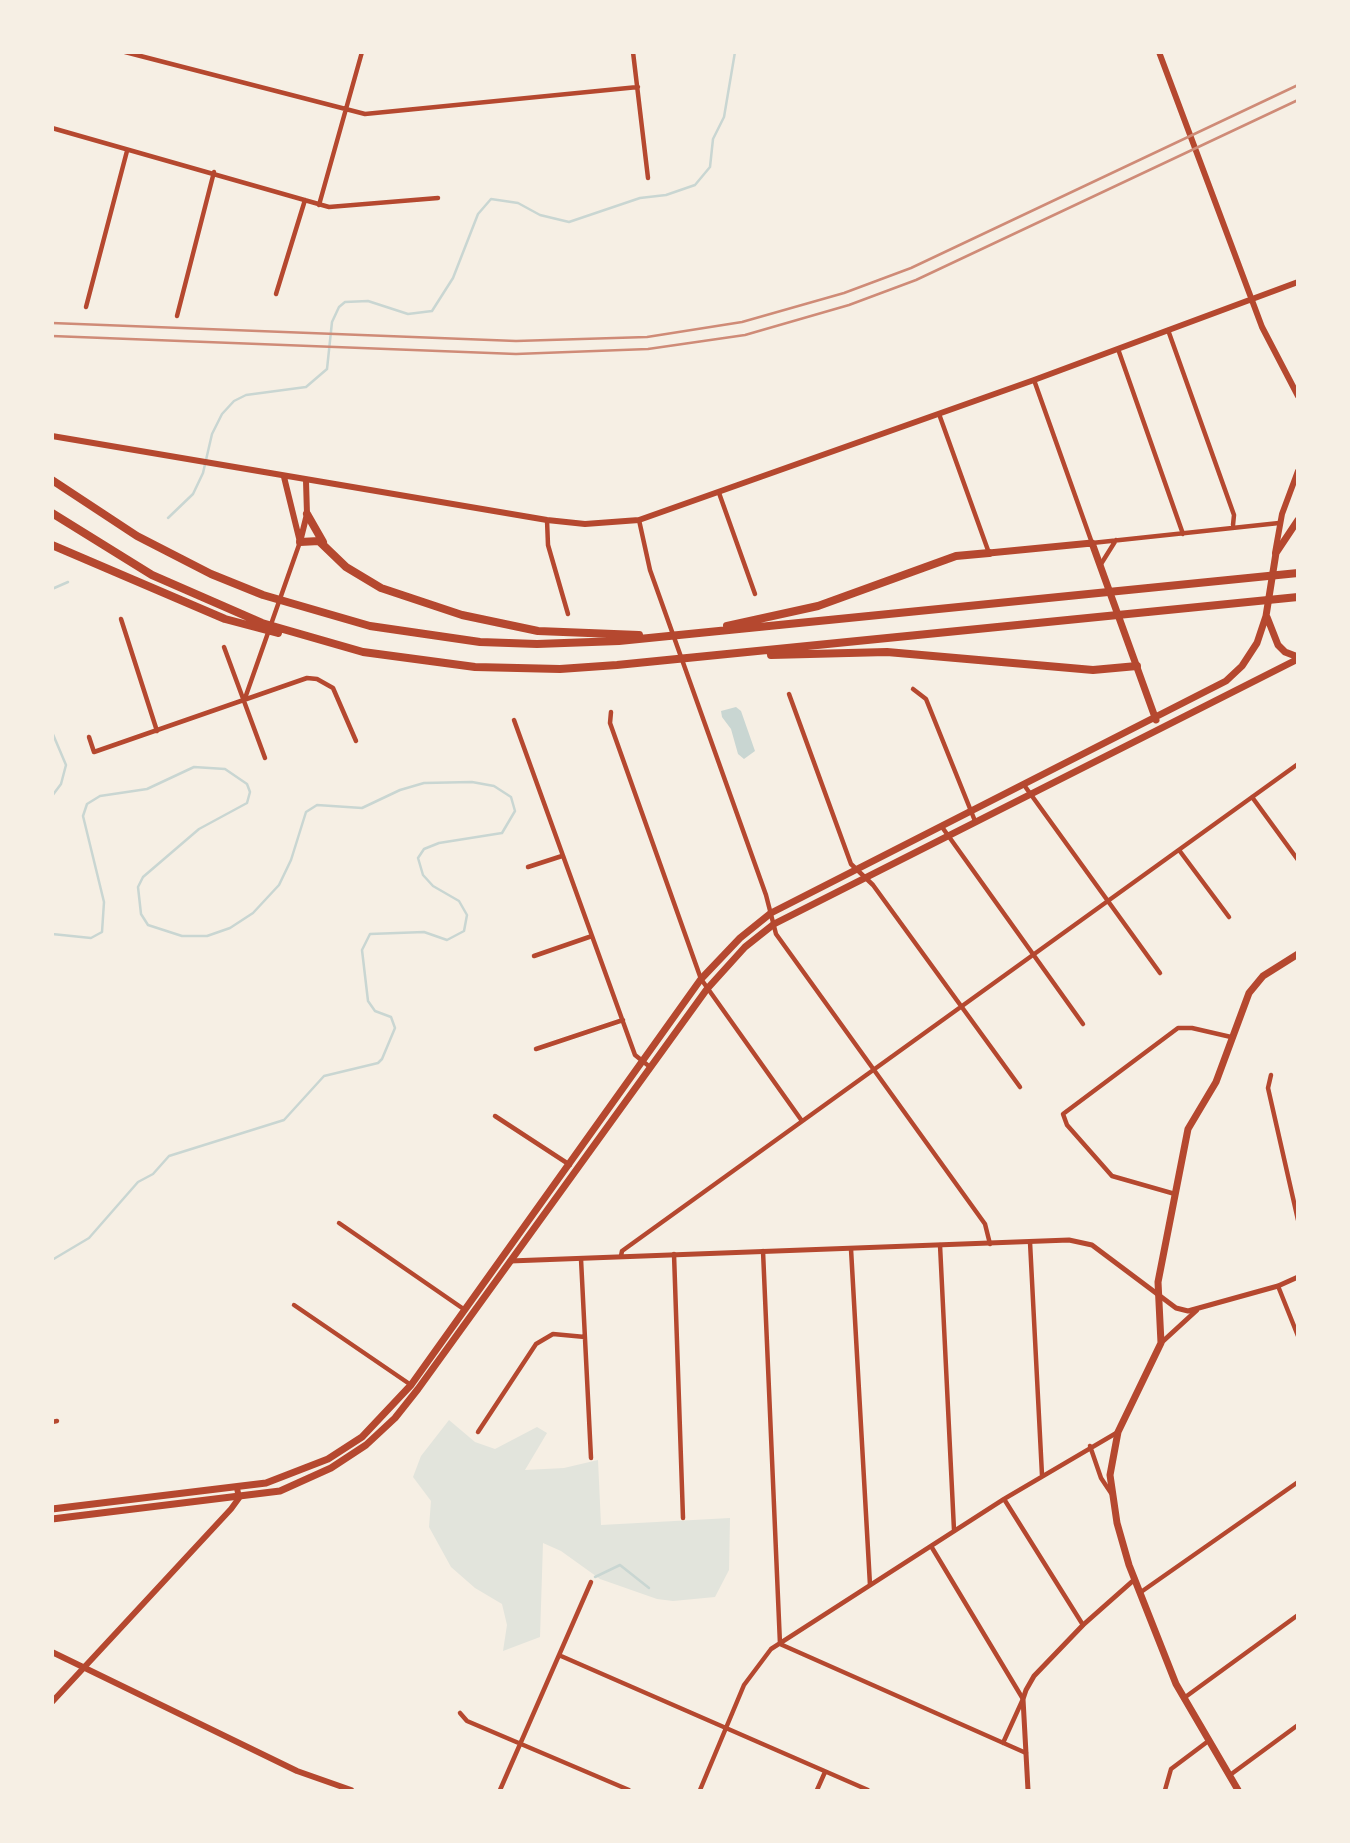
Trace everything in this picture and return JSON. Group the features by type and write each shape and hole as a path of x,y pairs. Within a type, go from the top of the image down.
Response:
{"highway":[{"path":"52,480 114,522 161,549 271,597 370,626 480,642 564,644 663,637 1297,573"},
{"path":"52,513 144,570 261,626"},
{"path":"307,514 329,550"},
{"path":"300,541 314,540 356,575 381,588 485,621 538,631 663,637"},
{"path":"52,545 225,618 419,662 503,669 560,669 671,660 1297,597"},
{"path":"684,635 805,610 943,559 989,553"},
{"path":"691,658 876,652 1093,670 1137,666"}],"main road":[{"path":"1159,52 1180,115 1252,300 1297,396"},
{"path":"52,436 547,520 584,524 639,520 1034,380 1297,282"},
{"path":"52,1519 280,1491 331,1468 366,1445 395,1419 501,1256 701,979 740,938 771,914 1211,690 1237,671 1257,643 1267,609 1279,523 1297,471"},
{"path":"284,477 300,541"},
{"path":"300,541 307,514 306,481"},
{"path":"1274,559 1282,539 1297,520"},
{"path":"989,553 1093,543 1158,728"},
{"path":"1267,609 1269,624 1278,645 1297,658"},
{"path":"52,1509 237,1488 279,1479 328,1459 362,1437 414,1387 472,1315 707,989 745,947 774,924 1297,658"},
{"path":"1105,744 1110,752"},
{"path":"1238,1790 1183,1699 1135,1579 1111,1493 1110,1475 1118,1432 1161,1343 1158,1282 1188,1129 1216,1082 1249,993 1263,976 1297,954"},
{"path":"237,1488 239,1498"},
{"path":"52,1702 239,1498"},
{"path":"52,1652 298,1771 351,1790"}],"street":[{"path":"125,52 365,114 638,87"},
{"path":"319,205 362,52"},
{"path":"633,52 648,178"},
{"path":"52,128 127,151 214,172 329,207 439,198"},
{"path":"86,307 127,151"},
{"path":"177,316 214,172"},
{"path":"276,294 305,200"},
{"path":"1168,330 1234,515 1233,525"},
{"path":"1118,349 1183,534"},
{"path":"1034,380 1093,543 1226,531 1233,525 1279,523"},
{"path":"939,414 989,553"},
{"path":"719,493 755,594"},
{"path":"547,520 548,545 568,614"},
{"path":"639,520 649,566 662,606 776,934 985,1224 990,1244"},
{"path":"1101,565 1116,540"},
{"path":"244,701 300,541"},
{"path":"121,619 157,731"},
{"path":"224,647 265,758"},
{"path":"89,737 94,752 244,701 296,680 317,679 333,688 356,741"},
{"path":"913,689 926,699 975,821"},
{"path":"789,694 856,871 865,878 1020,1087"},
{"path":"611,712 610,723 701,979 802,1121"},
{"path":"514,720 635,1055 650,1067"},
{"path":"621,1256 622,1251 1297,764"},
{"path":"1024,785 1106,902 1160,973"},
{"path":"1252,797 1297,860"},
{"path":"942,827 1083,1024"},
{"path":"1179,850 1229,916"},
{"path":"528,867 562,856"},
{"path":"534,956 592,936"},
{"path":"536,1049 622,1020"},
{"path":"1175,1194 1112,1176 1067,1125 1063,1114 1178,1028 1192,1028 1231,1037"},
{"path":"1271,1075 1268,1088 1297,1220"},
{"path":"495,1115 576,1170"},
{"path":"339,1223 472,1315"},
{"path":"501,1256 510,1261 1069,1240 1092,1245 1176,1308 1197,1310 1278,1286 1297,1277"},
{"path":"1030,1242 1042,1475"},
{"path":"940,1245 954,1530"},
{"path":"851,1249 870,1586"},
{"path":"763,1251 780,1644"},
{"path":"674,1253 683,1518"},
{"path":"581,1259 591,1458"},
{"path":"1278,1286 1297,1336"},
{"path":"295,1304 414,1387"},
{"path":"1161,1343 1197,1310"},
{"path":"478,1432 536,1344 553,1334 585,1337"},
{"path":"700,1790 744,1685 765,1655 954,1530 1090,1446 1118,1432"},
{"path":"1090,1446 1101,1478 1111,1493"},
{"path":"1140,1593 1297,1482"},
{"path":"1004,1499 1083,1625"},
{"path":"930,1546 1023,1699 1028,1790"},
{"path":"1003,1743 1034,1676 1083,1625 1135,1579"},
{"path":"500,1790 561,1656 591,1582"},
{"path":"1183,1699 1297,1615"},
{"path":"780,1644 1027,1754"},
{"path":"561,1656 868,1790"},
{"path":"460,1713 467,1721 629,1790"},
{"path":"1229,1776 1297,1726"},
{"path":"1165,1790 1171,1769 1207,1742"},
{"path":"817,1790 826,1772"}],"shaded area":[{"path":"736,707 741,711 755,751 744,759 738,754 731,729 721,711"},
{"path":"449,1420 475,1442 495,1449 537,1427 547,1433 525,1470 564,1468 598,1460 601,1525 730,1518 729,1570 715,1597 673,1601 657,1599 600,1579 561,1551 543,1543 540,1637 503,1651 507,1625 502,1604 475,1588 451,1567 429,1527 431,1501 413,1477 421,1456"}],"waterway":[{"path":"168,518 193,494 203,473 212,434 222,414 234,401 246,395 306,387 327,369 332,322 339,307 345,302 368,301 408,314 432,311 453,278 478,214 491,199 518,203 540,215 569,222 640,198 666,195 695,185 710,167 713,139 724,117 735,52"},
{"path":"52,589 68,582"},
{"path":"52,732 66,765 61,784 52,796"},
{"path":"52,934 91,938 102,932 104,902 83,816 87,804 100,796 147,789 194,767 225,769 247,784 250,792 247,803 199,829 143,877 138,887 141,914 148,925 182,936 207,936 230,928 253,913 279,885 291,860 306,812 317,805 362,808 400,790 424,783 472,782 494,786 511,797 515,811 502,833 439,843 424,849 418,858 423,875 433,886 459,901 467,915 464,931 447,940 424,932 370,934 362,950 368,1001 375,1011 391,1017 395,1028 378,1063 324,1076 284,1120 169,1156 153,1174 138,1182 89,1238 52,1260"},
{"path":"595,1577 620,1565 649,1588"}],"railway":[{"path":"52,323 516,341 647,337 742,322 844,293 911,268 1298,85"},
{"path":"52,336 516,354 648,349 745,335 849,305 916,280 1298,100"}]}
